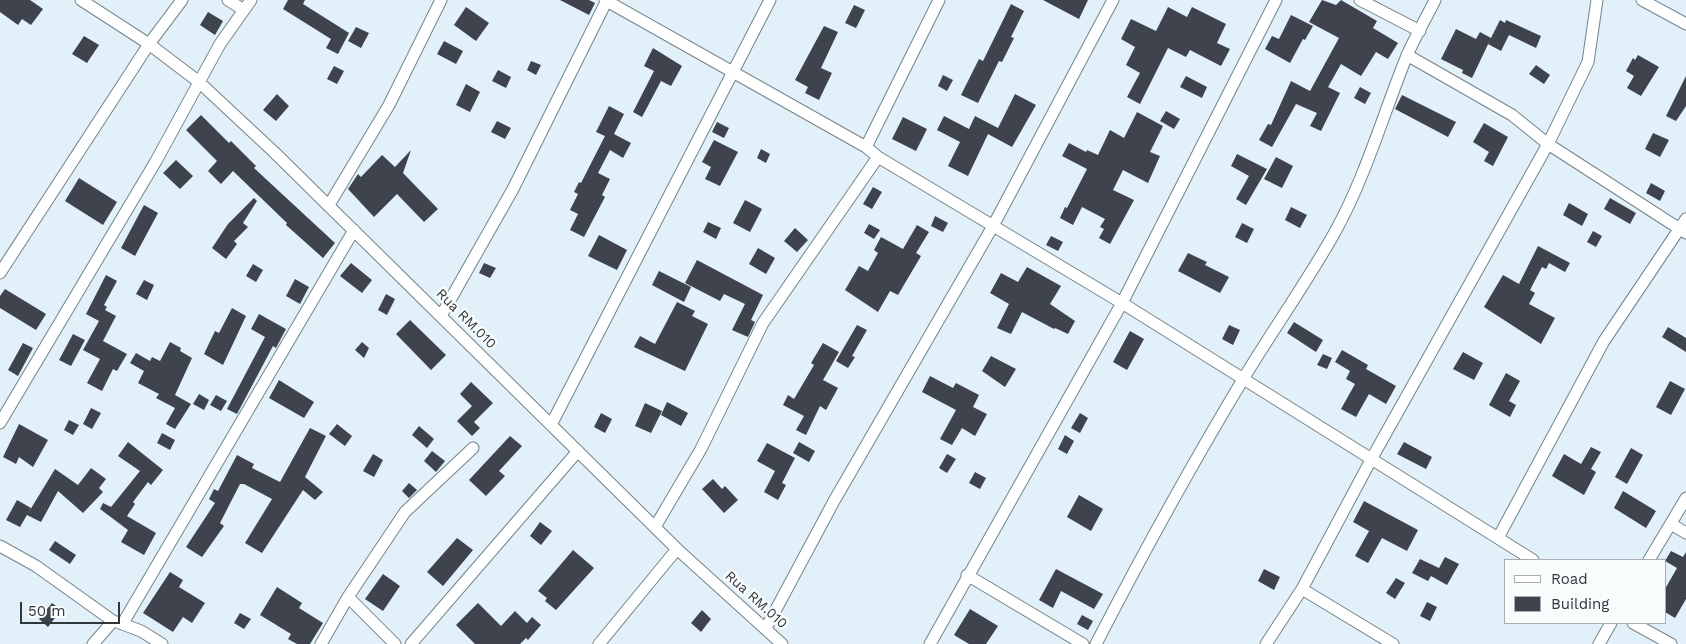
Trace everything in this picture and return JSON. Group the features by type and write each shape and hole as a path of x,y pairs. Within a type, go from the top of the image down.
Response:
{"street":[{"name":"Rua RM.010","path":"81,0 149,44 199,82 329,205 655,527 782,644"},
{"path":"0,273 149,44 182,0"},
{"path":"228,0 244,10"},
{"path":"0,423 156,161 220,44 251,0"},
{"path":"329,205 388,105 441,0"},
{"path":"441,316 513,189 606,0 866,147 878,157 1122,303 1531,559"},
{"path":"551,425 770,0"},
{"path":"866,147 940,0"},
{"path":"766,628 834,501 994,226 1113,0"},
{"path":"930,644 967,575 1026,476 1122,303 1276,0"},
{"path":"1360,0 1420,31"},
{"path":"1096,644 1175,495 1275,326 1305,284 1336,230 1370,153 1407,55 1435,0"},
{"path":"1266,644 1302,589 1372,458 1548,144 1588,62 1597,0"},
{"path":"1642,0 1686,24"},
{"path":"1407,55 1512,115 1548,144 1684,227 1604,340 1498,538"},
{"path":"655,527 700,449 763,323 878,157"},
{"path":"93,644 118,622 354,230"},
{"path":"321,644 348,597 405,512 473,448"},
{"path":"411,644 578,451"},
{"path":"1650,559 1686,498"},
{"path":"1671,524 1686,533"},
{"path":"0,546 36,566 118,622 141,631 162,644"},
{"path":"599,644 678,549"},
{"path":"967,575 1083,644"},
{"path":"1302,589 1392,644"},
{"path":"348,597 395,644"},
{"path":"1599,644 1610,624"},
{"path":"1636,624 1670,644"}],"building":[{"path":"0,0 30,0 43,9 31,25 22,19 18,25 0,12"},
{"path":"288,0 305,0 303,4 349,33 338,54 326,48 331,39 283,9"},
{"path":"560,0 589,0 595,3 589,15"},
{"path":"1043,0 1088,0 1079,19"},
{"path":"1322,0 1336,5 1341,0 1377,21 1373,28 1398,43 1388,59 1376,52 1361,76 1341,64 1328,87 1340,93 1321,131 1310,126 1317,113 1296,104 1272,147 1259,140 1268,124 1271,125 1291,81 1310,91 1339,38 1309,22"},
{"path":"1011,4 1024,11 1011,37 1014,38 1002,62 999,61 978,103 961,95 979,59 983,61"},
{"path":"854,5 865,10 856,28 845,23"},
{"path":"466,7 489,23 476,41 454,25"},
{"path":"1168,7 1187,17 1192,7 1226,24 1217,43 1230,49 1221,66 1190,50 1186,57 1168,48 1140,104 1127,97 1140,73 1126,65 1135,47 1121,39 1131,19 1156,31"},
{"path":"208,12 223,21 215,35 200,25"},
{"path":"1291,15 1313,26 1305,40 1303,39 1290,63 1265,49 1272,36 1279,39"},
{"path":"1500,20 1505,23 1506,20 1541,36 1536,48 1509,35 1501,51 1488,44"},
{"path":"824,26 838,32 821,68 832,73 819,100 805,93 808,87 795,80"},
{"path":"356,27 369,33 361,48 348,41"},
{"path":"1456,29 1476,39 1480,32 1491,38 1472,78 1462,73 1463,70 1441,59"},
{"path":"84,36 99,45 87,63 72,54"},
{"path":"444,41 463,51 456,64 437,54"},
{"path":"653,48 682,66 671,86 661,81 642,117 633,112 654,71 644,66"},
{"path":"1638,55 1659,67 1641,96 1627,88 1634,76 1626,71 1633,58 1635,60"},
{"path":"531,61 541,65 536,75 527,70"},
{"path":"1536,65 1550,75 1544,84 1529,74"},
{"path":"334,66 344,71 337,84 327,79"},
{"path":"498,70 511,77 506,88 492,81"},
{"path":"943,75 953,80 947,91 938,86"},
{"path":"1186,76 1207,87 1202,98 1180,87"},
{"path":"1686,76 1686,106 1676,121 1666,116"},
{"path":"466,84 480,92 470,112 456,105"},
{"path":"1360,87 1371,93 1365,104 1354,98"},
{"path":"277,94 289,106 276,121 263,110"},
{"path":"1015,94 1036,105 1012,147 988,134 968,176 948,166 960,142 937,130 944,116 969,129 975,116 998,128"},
{"path":"1402,95 1456,122 1448,137 1395,109"},
{"path":"609,106 624,114 614,134 631,143 623,158 610,150 598,173 610,179 602,195 605,197 584,237 570,230 578,214 570,210 578,194 574,192 579,182 581,183 605,136 596,132"},
{"path":"1166,111 1180,119 1174,129 1160,121"},
{"path":"1137,112 1163,126 1150,152 1160,156 1148,183 1123,170 1113,190 1134,200 1110,244 1099,238 1104,229 1100,227 1105,219 1082,207 1073,225 1060,218 1087,169 1062,156 1069,143 1086,152 1087,150 1098,155 1110,130 1124,138"},
{"path":"201,115 229,143 231,141 256,166 254,168 335,243 323,258 286,225 287,223 233,171 221,184 208,171 217,161 186,130"},
{"path":"903,117 927,129 916,151 892,139"},
{"path":"497,121 511,128 505,139 491,132"},
{"path":"717,122 729,128 724,138 712,132"},
{"path":"1484,123 1508,137 1493,166 1484,161 1489,152 1473,142"},
{"path":"1653,133 1669,140 1660,157 1645,149"},
{"path":"714,140 738,152 720,186 705,179 711,167 702,162"},
{"path":"761,149 770,154 766,163 757,158"},
{"path":"411,150 403,173 438,209 424,222 397,194 374,217 348,189 358,174 361,177 382,155 395,167"},
{"path":"1237,154 1267,169 1246,205 1236,199 1249,176 1231,166"},
{"path":"1276,157 1293,166 1282,188 1264,179"},
{"path":"176,160 193,176 180,189 163,173"},
{"path":"79,178 117,202 103,225 65,201"},
{"path":"1651,183 1665,191 1660,201 1646,193"},
{"path":"873,187 882,192 872,209 863,204"},
{"path":"254,198 257,201 243,223 248,227 234,241 237,244 226,259 212,248 228,224"},
{"path":"1610,198 1636,213 1630,224 1604,209"},
{"path":"745,200 762,209 750,232 733,223"},
{"path":"1569,203 1588,214 1582,226 1563,215"},
{"path":"144,205 158,213 135,256 121,248"},
{"path":"1291,207 1307,215 1300,228 1285,220"},
{"path":"935,216 948,223 943,232 931,226"},
{"path":"708,222 721,228 716,239 703,232"},
{"path":"1242,223 1254,229 1247,243 1235,237"},
{"path":"869,224 880,230 874,239 864,233"},
{"path":"917,225 929,232 916,253 921,256 898,295 890,291 878,312 845,290 859,266 868,271 878,253 874,250 881,237 903,249"},
{"path":"795,228 808,240 797,252 784,241"},
{"path":"1593,231 1602,236 1596,247 1587,242"},
{"path":"599,235 627,250 617,270 588,256"},
{"path":"1051,236 1063,242 1058,251 1046,245"},
{"path":"1538,246 1570,263 1565,272 1549,263 1546,269 1542,267 1530,290 1535,293 1529,304 1555,318 1541,344 1484,307 1503,275 1519,284"},
{"path":"758,248 775,258 766,274 749,264"},
{"path":"1188,253 1207,262 1205,265 1229,277 1220,293 1178,271"},
{"path":"697,260 763,295 751,320 755,322 748,337 732,330 745,304 724,294 720,301 685,283"},
{"path":"351,263 372,280 362,293 340,276"},
{"path":"484,263 496,268 490,278 479,273"},
{"path":"253,264 263,270 256,282 246,276"},
{"path":"1027,267 1061,286 1050,304 1075,321 1068,334 1054,329 1022,312 1011,334 997,328 1009,304 990,293 1001,273 1018,282"},
{"path":"659,271 691,287 684,302 652,285"},
{"path":"106,275 117,281 104,305 107,307 105,310 116,316 103,341 127,354 117,371 113,369 102,391 87,383 100,359 83,350 99,321 86,314"},
{"path":"295,279 309,287 300,304 286,296"},
{"path":"144,280 154,285 147,300 136,294"},
{"path":"5,289 46,314 36,330 0,308 0,296"},
{"path":"386,294 395,299 387,315 378,310"},
{"path":"677,302 695,311 692,316 708,324 685,371 634,347 640,336 655,344"},
{"path":"232,308 246,316 223,365 204,354 215,331 219,333"},
{"path":"259,314 286,329 276,348 273,346 237,414 227,409 265,337 251,329"},
{"path":"410,320 446,355 431,370 396,334"},
{"path":"1294,322 1323,340 1316,352 1287,333"},
{"path":"857,325 867,330 852,356 855,357 848,368 836,361"},
{"path":"1229,325 1240,330 1233,345 1222,339"},
{"path":"1668,327 1686,338 1686,352 1662,337"},
{"path":"1130,331 1144,339 1127,370 1113,362"},
{"path":"73,334 85,340 71,366 59,360"},
{"path":"170,342 181,348 180,351 192,358 175,395 191,404 175,429 166,424 175,408 156,398 159,394 138,383 144,371 130,363 136,353 150,361 152,357 160,361"},
{"path":"362,342 369,348 364,358 355,350"},
{"path":"23,343 33,348 18,376 8,370"},
{"path":"823,343 839,352 823,380 838,388 826,410 820,406 806,435 796,430 804,416 783,405 788,395 794,399 814,365 811,363"},
{"path":"1342,350 1368,365 1366,369 1396,386 1386,404 1369,394 1356,417 1341,409 1355,384 1346,379 1350,371 1335,362"},
{"path":"1463,352 1483,363 1474,380 1453,369"},
{"path":"1323,354 1332,358 1327,369 1317,365"},
{"path":"991,356 1016,369 1005,387 982,371"},
{"path":"1506,373 1520,381 1509,401 1516,405 1510,417 1489,405"},
{"path":"930,376 953,388 956,383 979,395 973,407 987,414 975,436 962,428 952,445 940,439 956,410 922,392"},
{"path":"279,380 314,402 304,418 269,398"},
{"path":"1670,381 1685,389 1671,415 1656,407"},
{"path":"471,382 493,403 474,422 480,428 472,436 457,421 472,406 460,394"},
{"path":"199,394 209,400 204,410 193,404"},
{"path":"216,395 227,401 221,411 210,405"},
{"path":"667,402 688,413 681,426 661,415"},
{"path":"645,403 662,411 651,433 635,426"},
{"path":"91,408 101,413 92,429 83,424"},
{"path":"601,413 612,419 605,433 594,427"},
{"path":"1080,413 1088,418 1080,433 1071,428"},
{"path":"69,420 79,425 73,435 64,430"},
{"path":"19,424 48,440 33,467 19,457 16,464 3,457"},
{"path":"337,424 352,436 345,446 329,434"},
{"path":"419,426 434,439 427,448 412,435"},
{"path":"310,428 326,436 305,477 323,492 315,500 303,490 262,553 245,543 272,499 244,484 240,484 220,523 224,526 202,557 186,547 215,503 209,499 214,489 218,491 237,455 254,464 252,468 280,482"},
{"path":"162,433 175,440 170,450 157,443"},
{"path":"1065,435 1074,441 1067,454 1058,449"},
{"path":"510,436 522,446 499,471 505,476 486,496 469,480"},
{"path":"128,442 163,470 151,485 148,482 133,502 135,504 127,516 156,533 144,555 121,542 128,530 100,509 103,503 111,507 140,471 118,456"},
{"path":"799,442 815,451 809,462 793,453"},
{"path":"1404,442 1432,457 1426,469 1397,454"},
{"path":"767,443 795,458 782,483 786,485 778,500 764,492 775,471 757,461"},
{"path":"1591,447 1601,452 1591,469 1596,472 1584,495 1552,476 1564,454 1581,464"},
{"path":"1631,448 1643,455 1627,484 1615,477"},
{"path":"432,451 445,461 436,472 424,461"},
{"path":"373,454 383,460 374,477 363,471"},
{"path":"947,454 956,459 947,473 939,468"},
{"path":"91,468 106,479 99,488 103,492 83,513 58,491 41,522 27,515 55,469 78,485"},
{"path":"975,472 986,478 980,489 969,483"},
{"path":"713,479 722,489 725,486 738,500 724,513 702,489"},
{"path":"409,483 417,490 409,498 402,491"},
{"path":"1623,491 1656,511 1646,528 1614,508"},
{"path":"1079,495 1103,509 1091,531 1067,517"},
{"path":"17,500 31,508 20,527 6,520"},
{"path":"1364,501 1418,530 1407,551 1382,538 1368,563 1355,556 1369,531 1353,522"},
{"path":"540,522 552,531 541,545 530,536"},
{"path":"457,538 473,550 443,586 427,572"},
{"path":"55,541 76,555 70,564 49,550"},
{"path":"573,550 594,568 556,610 545,601 547,598 538,591"},
{"path":"1671,551 1683,557 1686,552 1686,599 1675,618 1666,613 1666,587 1677,568 1666,562"},
{"path":"1445,557 1459,564 1447,585 1431,576 1428,581 1412,573 1420,559 1439,568"},
{"path":"1056,569 1103,594 1094,609 1061,591 1053,608 1039,600"},
{"path":"1264,569 1280,577 1274,590 1258,581"},
{"path":"170,572 183,580 179,587 205,603 192,623 183,617 173,632 143,613"},
{"path":"383,574 400,586 383,611 365,599"},
{"path":"1396,578 1405,583 1395,599 1386,593"},
{"path":"277,587 302,603 299,608 323,623 310,644 297,644 288,639 291,634 260,615"},
{"path":"1427,602 1437,607 1430,621 1420,616"},
{"path":"52,603 61,610 48,627 39,619"},
{"path":"478,603 501,626 515,611 527,623 532,617 541,625 528,640 526,638 520,644 475,644 456,625"},
{"path":"970,609 998,626 986,644 969,644 954,635"},
{"path":"702,610 711,619 701,632 691,623"},
{"path":"240,613 251,619 244,629 234,623"},
{"path":"1082,615 1093,621 1088,630 1077,624"}]}
